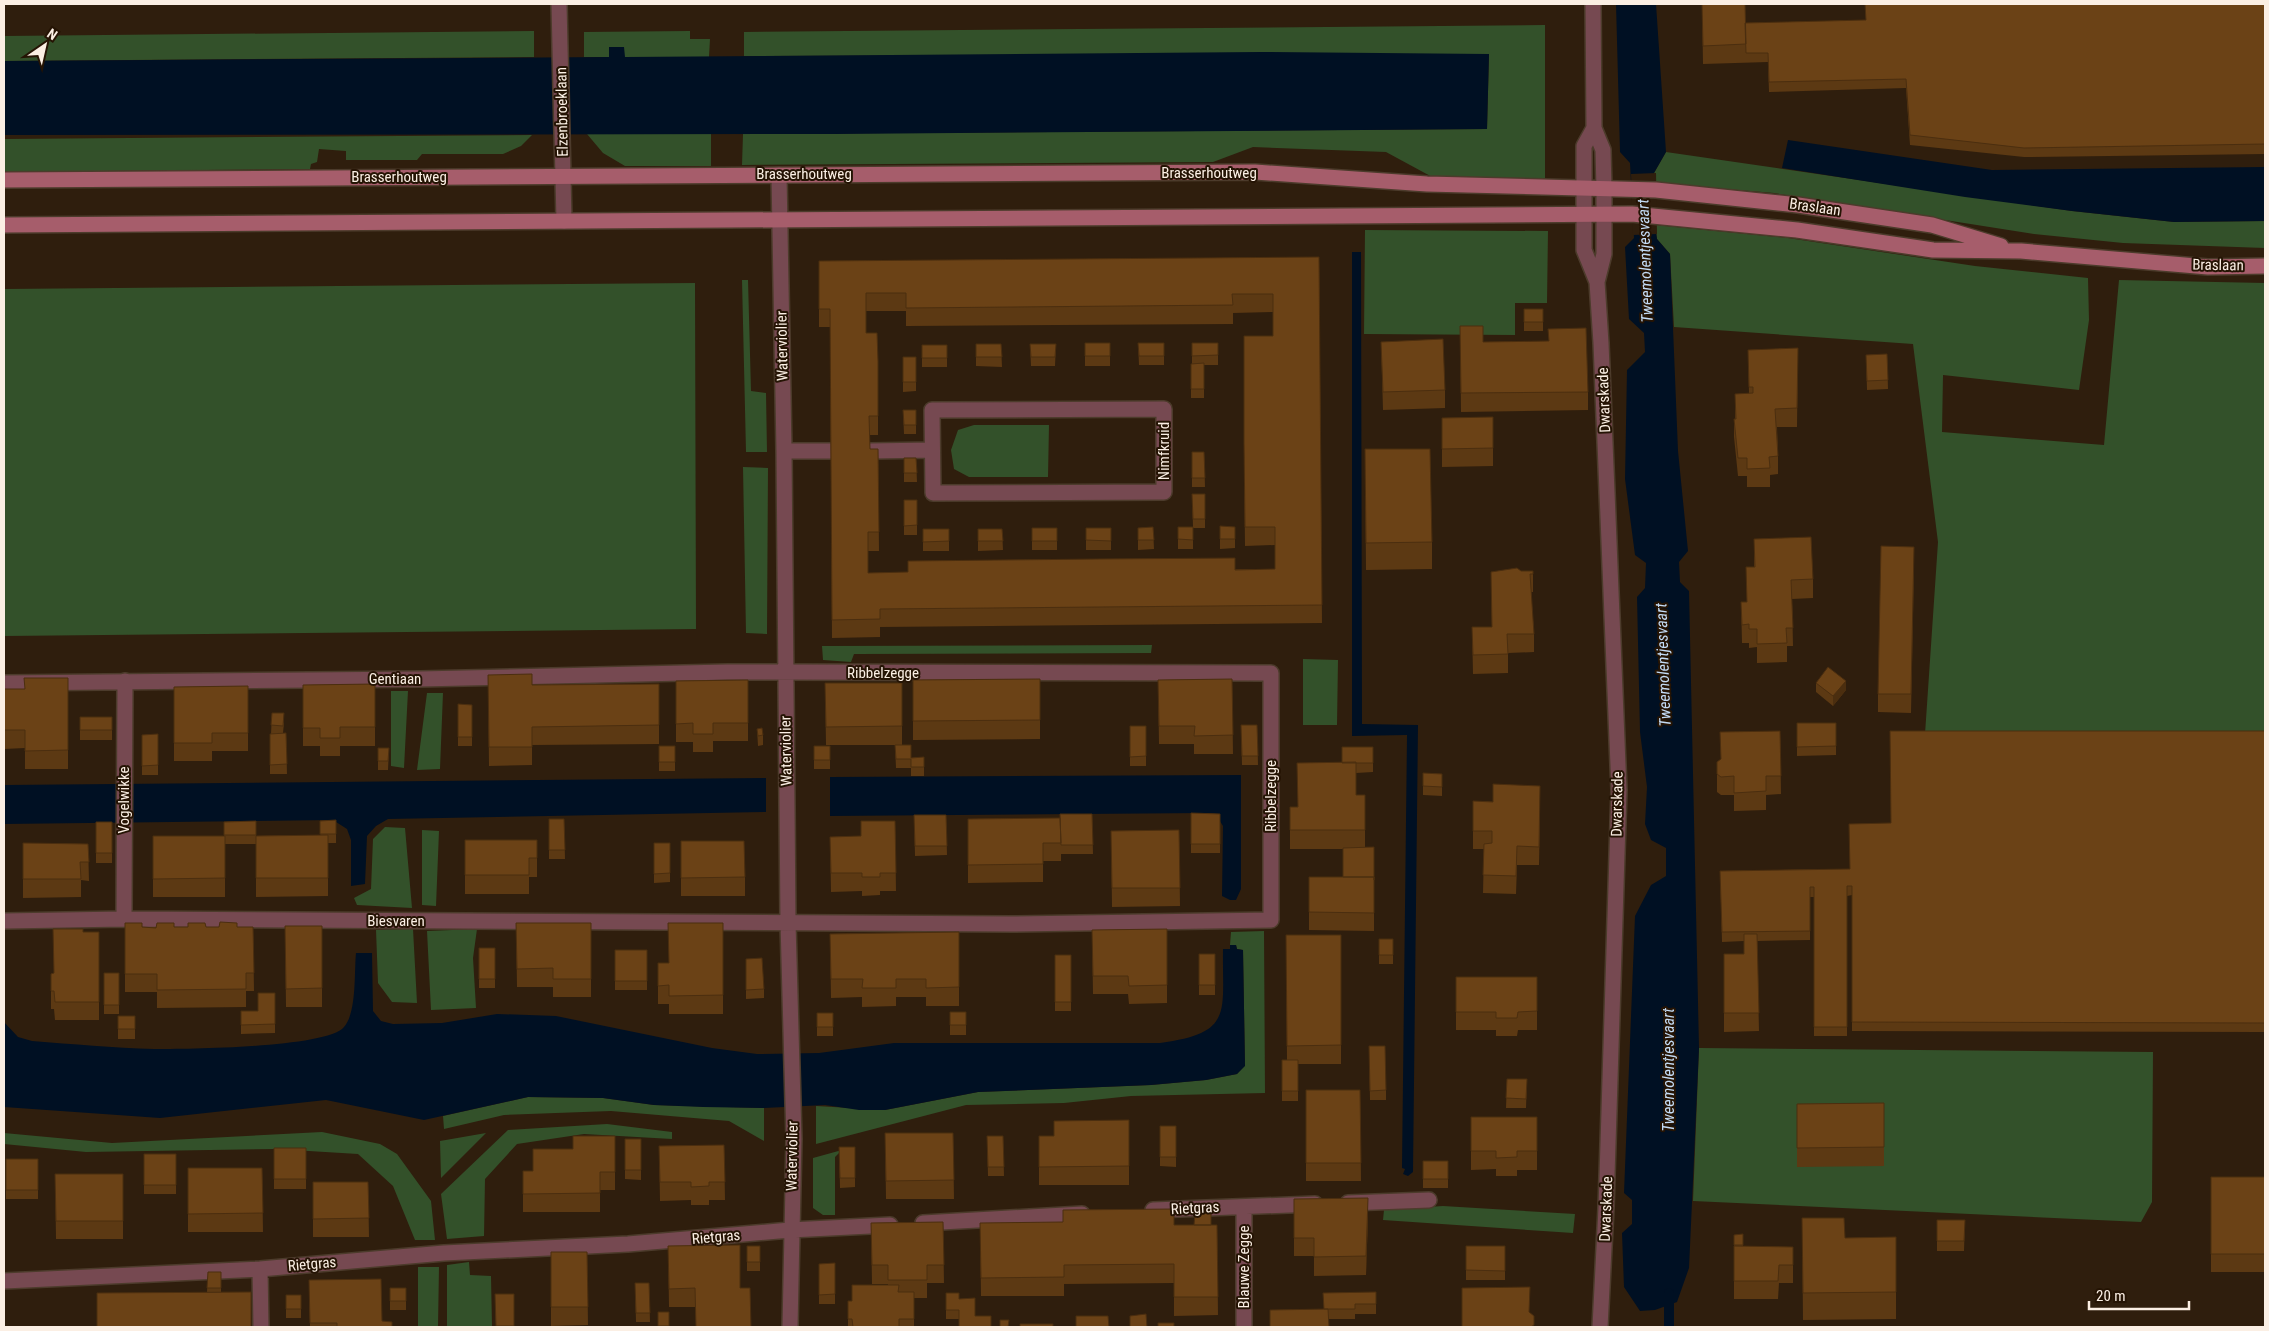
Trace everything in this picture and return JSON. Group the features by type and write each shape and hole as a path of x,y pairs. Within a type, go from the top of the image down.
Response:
{"main road":[{"name":"Brasserhoutweg","path":"4,180 1255,172 1427,184 1604,188"},
{"name":"Braslaan","path":"1604,188 1656,190 1798,205 1932,225 2021,251"},
{"name":"Braslaan","path":"1604,215 1632,214 1797,230 1933,250 2021,251 2208,267 2265,266"},
{"path":"4,225 1604,215"}],"street":[{"name":"Elzenbroeklaan","path":"560,4 564,221"},
{"name":"Dwarskade","path":"1594,4 1594,128 1603,150 1604,188 1604,254 1597,282"},
{"name":"Dwarskade","path":"1594,128 1584,146 1584,250 1597,282 1602,343 1619,790 1606,1208 1600,1327"},
{"name":"Waterviolier","path":"779,175 784,451 788,923 794,1139 790,1230 790,1327"},
{"name":"Nimfkruid","path":"1164,409 1164,492 933,493 932,450 932,410 1164,409"},
{"path":"870,451 932,450"},
{"path":"784,451 831,451"},
{"name":"Gentiaan","path":"4,683 410,679 727,672 786,673"},
{"name":"Ribbelzegge","path":"786,673 1271,674 1270,920 1010,924 788,923"},
{"name":"Vogelwikke","path":"124,681 124,919"},
{"name":"Biesvaren","path":"4,921 124,919 788,923"},
{"name":"Rietgras","path":"1139,1211 1429,1200"},
{"name":"Blauwe Zegge","path":"1244,1207 1244,1327"},
{"name":"Rietgras","path":"4,1281 260,1269 444,1253 628,1244 790,1230 1099,1213"},
{"path":"260,1269 261,1327"}],"green space":[{"path":"1545,25 1545,178 1434,178 1386,152 1253,147 1213,162 742,165 743,134 1487,129 1489,54 744,56 744,32"},
{"path":"534,31 534,57 4,61 4,36"},
{"path":"690,31 690,39 710,39 709,57 624,57 624,47 610,47 609,57 584,57 584,32"},
{"path":"587,134 711,134 711,166 625,166 603,153"},
{"path":"532,135 521,146 503,154 422,154 417,160 346,160 346,151 319,149 317,162 311,164 310,169 4,172 4,139"},
{"path":"1666,152 2072,211 2174,222 2265,221 2265,248 2123,243 2034,234 1774,193 1655,183 1654,173"},
{"path":"1655,225 1788,238 1975,266 2088,278 2089,320 2079,390 1943,375 1942,432 2104,445 2119,280 2265,283 2265,735 1925,734 1938,542 1913,344 1674,327 1670,254 1657,239"},
{"path":"1365,230 1548,231 1547,303 1515,303 1515,335 1364,334"},
{"path":"742,280 748,280 751,391 766,393 767,452 746,452"},
{"path":"695,283 696,629 4,636 4,289"},
{"path":"974,425 1049,425 1048,477 969,477 954,469 951,450 958,430"},
{"path":"743,467 768,468 767,634 746,633"},
{"path":"1152,645 1151,653 854,654 851,662 823,660 822,646"},
{"path":"1303,659 1338,660 1337,725 1303,725"},
{"path":"391,691 408,691 404,768 391,766"},
{"path":"427,693 443,693 440,769 417,770"},
{"path":"385,827 405,828 412,908 357,905 354,898 371,889 373,839"},
{"path":"422,830 439,831 436,906 422,905"},
{"path":"413,929 417,1003 392,1002 378,983 376,930"},
{"path":"477,929 473,958 476,1008 431,1010 427,931"},
{"path":"1264,931 1265,1093 1131,1096 1064,1103 966,1105 816,1144 816,1106 885,1110 978,1092 1151,1085 1206,1080 1237,1074 1245,1065 1243,950 1237,949 1236,945 1230,945 1231,932"},
{"path":"1699,1048 2153,1052 2152,1202 2141,1222 1693,1201"},
{"path":"528,1097 603,1098 654,1105 764,1108 764,1141 729,1121 611,1111 504,1115 444,1129 443,1116"},
{"path":"607,1124 672,1132 672,1139 584,1134 517,1144 485,1179 484,1236 447,1239 441,1194 508,1130"},
{"path":"322,1132 380,1144 397,1154 431,1201 435,1240 415,1240 393,1186 358,1154 276,1149 86,1152 4,1144 4,1133 112,1143"},
{"path":"486,1133 441,1178 440,1141"},
{"path":"842,1150 835,1157 835,1215 823,1215 813,1208 813,1158"},
{"path":"1443,1206 1575,1214 1573,1233 1383,1220 1384,1210"},
{"path":"469,1262 470,1275 491,1276 492,1327 447,1327 447,1265"},
{"path":"418,1267 439,1267 438,1327 418,1327"}],"water":[{"path":"1616,4 1656,4 1666,152 1654,173 1655,225 1657,239 1670,254 1678,451 1688,551 1679,562 1680,582 1689,591 1699,1048 1689,1268 1677,1302 1655,1310 1640,1311 1624,1287 1622,1233 1632,1224 1632,1200 1624,1193 1635,916 1651,885 1666,876 1666,848 1651,840 1645,824 1647,787 1640,732 1637,597 1645,588 1646,563 1635,555 1625,479 1627,370 1645,352 1644,333 1629,319 1625,247 1634,238 1630,163 1620,152"},
{"path":"609,47 624,47 625,57 1260,52 1489,54 1487,129 836,134 4,135 4,61 609,57"},
{"path":"1788,140 1992,170 2265,167 2265,221 2174,222 2072,211 1965,197 1782,168"},
{"path":"1352,252 1361,252 1362,724 1418,725 1413,1172 1408,1176 1403,1174 1405,1169 1402,1168 1407,735 1352,736"},
{"path":"1241,775 1241,889 1236,900 1230,900 1222,896 1223,826 1218,818 1208,813 830,816 830,777"},
{"path":"766,778 766,812 388,819 376,826 367,836 365,884 351,886 351,840 347,829 333,820 4,824 4,785"},
{"path":"1230,945 1236,945 1237,949 1243,950 1245,1066 1237,1074 1206,1080 1151,1085 978,1092 885,1110 859,1110 825,1105 764,1108 703,1107 654,1105 603,1098 528,1097 424,1120 326,1100 160,1118 4,1107 4,1022 18,1037 32,1041 123,1048 223,1048 312,1039 332,1034 344,1027 348,1020 353,1002 356,953 372,953 373,1011 381,1021 393,1024 442,1023 497,1014 556,1016 712,1048 757,1054 819,1053 894,1043 1160,1043 1184,1039 1201,1033 1212,1026 1219,1016 1223,989 1223,949 1230,949"}],"pier":[{"path":"1656,173 1657,234 1633,235 1631,174"}],"building":[{"path":"1702,4 1745,4 1746,44 1703,46"},
{"path":"1865,4 2265,4 2265,144 2024,148 1910,135 1906,79 1769,82 1768,53 1746,53 1745,23 1866,20"},
{"path":"1319,257 1322,605 880,609 880,619 832,620 830,309 819,309 819,261","holes":["866,293 906,293 906,308 1233,305 1232,294 1273,294 1273,336 1244,336 1244,444 1245,527 1275,527 1275,569 1235,570 1235,558 1099,559 908,561 908,572 868,573 868,532 879,532 878,449 870,449 869,416 878,416 878,361 877,333 866,333"]},
{"path":"1524,309 1543,309 1543,322 1524,322"},
{"path":"1460,326 1483,326 1483,342 1549,341 1548,329 1586,328 1588,392 1461,393"},
{"path":"1443,339 1445,390 1383,392 1381,342"},
{"path":"1085,343 1110,343 1110,356 1085,356"},
{"path":"1138,343 1164,343 1164,356 1139,356"},
{"path":"1192,343 1218,343 1218,355 1192,356"},
{"path":"976,344 1001,344 1002,357 976,357"},
{"path":"1030,344 1056,344 1055,357 1031,357"},
{"path":"922,345 947,345 947,358 922,358"},
{"path":"1798,348 1797,408 1775,409 1778,456 1769,457 1770,468 1747,469 1747,458 1738,458 1734,419 1736,419 1735,394 1753,393 1753,387 1749,387 1748,350"},
{"path":"1887,354 1888,380 1867,381 1866,355"},
{"path":"903,357 916,357 916,382 903,382"},
{"path":"1204,363 1204,389 1191,389 1191,364"},
{"path":"903,410 916,410 916,425 904,425"},
{"path":"1493,417 1493,448 1442,449 1442,418"},
{"path":"1365,449 1430,449 1432,542 1366,543"},
{"path":"1192,452 1204,452 1205,478 1192,478"},
{"path":"904,458 916,458 917,473 904,473"},
{"path":"1192,494 1205,494 1205,519 1193,519"},
{"path":"904,500 917,500 917,525 904,526"},
{"path":"1220,526 1235,527 1235,539 1220,539"},
{"path":"1153,527 1154,540 1138,540 1138,528"},
{"path":"1178,527 1193,527 1193,540 1178,539"},
{"path":"1032,528 1057,528 1057,541 1032,541"},
{"path":"1086,528 1111,528 1111,541 1086,540"},
{"path":"923,529 949,529 949,541 923,542"},
{"path":"978,529 1002,529 1003,541 978,541"},
{"path":"1811,537 1813,579 1791,580 1793,628 1786,628 1787,643 1757,644 1757,629 1749,629 1749,624 1742,625 1741,602 1747,602 1746,567 1755,567 1754,539"},
{"path":"1881,546 1914,547 1911,694 1878,694"},
{"path":"1517,568 1521,571 1533,571 1533,574 1530,574 1534,634 1507,634 1508,654 1473,655 1472,627 1492,627 1491,572"},
{"path":"1828,667 1846,681 1833,696 1816,683"},
{"path":"532,674 532,685 659,684 659,725 532,727 532,747 489,747 488,675"},
{"path":"24,678 68,678 68,750 25,751 25,730 4,730 4,689 25,689"},
{"path":"1040,679 1040,720 913,721 913,680"},
{"path":"1232,679 1233,735 1194,736 1195,726 1159,726 1158,680"},
{"path":"748,680 748,723 713,723 713,734 693,734 693,723 676,724 676,681"},
{"path":"825,683 902,683 902,726 826,727"},
{"path":"375,684 375,727 340,727 340,738 320,738 320,728 303,728 303,685"},
{"path":"248,686 248,733 212,733 212,743 174,743 174,687"},
{"path":"458,704 472,705 472,737 458,737"},
{"path":"272,713 284,713 283,726 271,725"},
{"path":"80,717 112,717 112,730 80,730"},
{"path":"1797,723 1836,723 1836,746 1797,747"},
{"path":"1241,725 1257,725 1258,756 1242,756"},
{"path":"1130,726 1146,726 1146,756 1130,757"},
{"path":"762,728 763,735 758,736 757,729"},
{"path":"1780,731 1781,776 1766,776 1766,791 1734,793 1734,776 1721,777 1717,774 1717,762 1721,759 1720,732"},
{"path":"1890,731 2265,731 2265,1023 1852,1022 1852,886 1847,886 1847,1027 1814,1027 1814,887 1810,887 1810,931 1722,932 1720,871 1850,869 1849,824 1891,823"},
{"path":"286,733 287,764 270,765 270,734"},
{"path":"158,734 158,765 142,766 142,735"},
{"path":"895,745 911,745 911,758 924,757 924,767 911,767 911,759 896,759"},
{"path":"659,746 675,746 675,762 659,762"},
{"path":"814,746 830,746 830,760 814,760"},
{"path":"1342,747 1373,747 1373,763 1342,763"},
{"path":"378,748 389,748 388,761 378,761"},
{"path":"1356,762 1356,795 1365,795 1365,830 1290,830 1290,807 1298,807 1297,763"},
{"path":"1423,773 1442,774 1442,787 1423,786"},
{"path":"1493,784 1540,786 1539,847 1517,846 1516,876 1483,875 1484,844 1492,843 1492,831 1473,831 1473,801 1493,802"},
{"path":"1191,813 1220,814 1220,844 1191,844"},
{"path":"1060,814 1092,814 1093,845 1061,845"},
{"path":"914,815 946,815 947,846 915,846"},
{"path":"1060,818 1061,843 1043,843 1043,864 968,865 968,819"},
{"path":"549,819 564,819 565,850 549,850"},
{"path":"336,820 336,834 320,834 320,821"},
{"path":"256,821 256,835 224,835 224,822"},
{"path":"861,821 895,821 896,873 880,873 880,877 862,877 862,873 831,873 830,837 861,836"},
{"path":"96,822 112,822 112,853 96,853"},
{"path":"1179,830 1180,888 1112,888 1111,831"},
{"path":"328,835 328,878 256,878 256,836"},
{"path":"153,836 225,836 225,878 153,879"},
{"path":"465,840 537,840 537,858 529,858 529,875 465,875"},
{"path":"681,841 744,841 745,877 681,878"},
{"path":"23,843 88,844 89,862 80,862 81,879 23,879"},
{"path":"654,843 670,843 670,873 654,874"},
{"path":"1374,847 1374,877 1343,877 1343,848"},
{"path":"1309,877 1374,877 1374,913 1309,912"},
{"path":"220,922 237,923 237,927 253,927 254,973 246,973 246,989 157,990 157,974 125,974 125,923 142,923 142,927 156,928 157,923 174,923 174,927 188,927 188,923 205,923 206,927 219,927"},
{"path":"516,923 591,923 591,979 553,979 553,968 517,969"},
{"path":"668,923 723,923 723,995 669,996 669,985 658,986 658,963 669,963"},
{"path":"285,926 322,926 322,988 286,989"},
{"path":"53,929 83,929 83,932 99,932 99,1002 55,1002 54,991 51,991 51,974 54,973"},
{"path":"1167,929 1167,985 1129,986 1128,976 1093,976 1092,930"},
{"path":"959,932 959,987 926,988 926,979 896,979 896,988 862,988 863,979 831,979 830,934"},
{"path":"1744,934 1757,934 1759,1013 1724,1013 1724,954 1744,954"},
{"path":"1286,935 1341,935 1341,1045 1287,1046"},
{"path":"1379,939 1393,939 1393,955 1379,955"},
{"path":"479,948 495,948 495,979 479,979"},
{"path":"615,950 647,950 647,981 615,981"},
{"path":"1199,954 1215,954 1215,985 1199,985"},
{"path":"1055,955 1071,955 1071,1002 1055,1002"},
{"path":"762,958 764,989 746,990 746,959"},
{"path":"104,973 119,973 119,1005 104,1005"},
{"path":"1456,977 1537,977 1537,1011 1518,1012 1517,1018 1496,1018 1496,1012 1456,1012"},
{"path":"258,993 275,993 275,1024 241,1025 241,1011 258,1011"},
{"path":"950,1012 966,1012 966,1025 950,1025"},
{"path":"817,1013 833,1013 833,1027 817,1027"},
{"path":"118,1016 135,1016 135,1029 118,1029"},
{"path":"1369,1046 1385,1046 1386,1090 1370,1091"},
{"path":"1282,1060 1298,1060 1298,1091 1282,1091"},
{"path":"1507,1079 1527,1079 1526,1099 1506,1098"},
{"path":"1306,1090 1360,1090 1361,1163 1306,1163"},
{"path":"1884,1103 1884,1147 1797,1148 1797,1104"},
{"path":"1471,1117 1537,1117 1537,1151 1517,1151 1517,1157 1496,1158 1496,1151 1471,1151"},
{"path":"1129,1120 1129,1166 1039,1167 1039,1136 1054,1136 1054,1121"},
{"path":"1160,1126 1176,1126 1176,1157 1160,1157"},
{"path":"885,1133 953,1133 954,1180 886,1181"},
{"path":"573,1136 615,1136 615,1172 600,1172 600,1193 523,1194 523,1171 533,1171 533,1149 573,1149"},
{"path":"987,1136 1003,1136 1004,1167 988,1167"},
{"path":"625,1139 641,1139 641,1170 625,1170"},
{"path":"724,1145 725,1182 709,1182 709,1186 691,1187 691,1182 660,1182 659,1146"},
{"path":"839,1147 855,1147 855,1178 840,1178"},
{"path":"274,1148 306,1148 306,1179 274,1179"},
{"path":"144,1154 176,1154 176,1185 144,1185"},
{"path":"6,1159 38,1159 38,1190 6,1190"},
{"path":"1423,1161 1448,1161 1448,1179 1423,1179"},
{"path":"188,1168 262,1168 263,1213 188,1214"},
{"path":"55,1174 123,1174 123,1221 56,1221"},
{"path":"2211,1177 2265,1177 2265,1254 2211,1254"},
{"path":"313,1182 368,1182 369,1218 313,1219"},
{"path":"1368,1198 1366,1256 1314,1257 1314,1238 1294,1238 1294,1199"},
{"path":"1174,1209 1174,1225 1217,1225 1218,1297 1174,1297 1174,1264 1064,1265 1064,1277 981,1278 980,1223 1063,1222 1063,1210"},
{"path":"1195,1213 1211,1213 1211,1225 1194,1225"},
{"path":"1802,1218 1844,1218 1845,1238 1896,1237 1896,1292 1803,1293"},
{"path":"1937,1220 1965,1220 1964,1241 1937,1241"},
{"path":"943,1222 944,1265 927,1265 927,1280 888,1280 888,1265 872,1265 871,1223"},
{"path":"1743,1234 1743,1245 1734,1245 1734,1235"},
{"path":"740,1245 740,1288 750,1288 751,1327 696,1327 695,1288 669,1289 668,1246"},
{"path":"747,1246 760,1246 760,1262 747,1262"},
{"path":"1466,1246 1505,1246 1505,1271 1466,1270"},
{"path":"1734,1246 1793,1247 1793,1265 1779,1265 1778,1281 1734,1281"},
{"path":"551,1252 587,1252 588,1307 551,1307"},
{"path":"835,1263 835,1294 819,1295 819,1264"},
{"path":"208,1272 221,1272 221,1288 207,1288"},
{"path":"381,1279 382,1321 392,1322 392,1327 337,1327 337,1323 310,1323 309,1280"},
{"path":"635,1283 649,1283 650,1313 636,1313"},
{"path":"852,1285 899,1285 898,1292 914,1292 914,1319 899,1319 899,1327 853,1327 852,1319 848,1319 848,1301 852,1301"},
{"path":"1530,1287 1529,1312 1534,1316 1534,1325 1531,1327 1462,1327 1462,1288"},
{"path":"390,1288 406,1288 406,1301 390,1301"},
{"path":"251,1292 251,1327 97,1327 97,1293"},
{"path":"1376,1292 1376,1304 1355,1304 1355,1309 1324,1309 1323,1293"},
{"path":"946,1293 959,1293 959,1299 975,1298 975,1316 991,1316 991,1327 959,1327 959,1310 946,1310"},
{"path":"495,1294 514,1294 514,1326 496,1326"},
{"path":"286,1295 301,1295 301,1309 286,1309"},
{"path":"1328,1309 1329,1327 1270,1327 1270,1310"},
{"path":"658,1312 669,1312 669,1326 658,1326"},
{"path":"1146,1314 1147,1327 1130,1327 1130,1316"},
{"path":"1076,1316 1108,1316 1109,1327 1076,1327"},
{"path":"1000,1320 1009,1320 1008,1327 1000,1327"},
{"path":"1158,1323 1174,1323 1174,1327 1158,1327"},
{"path":"1020,1324 1053,1324 1053,1327 1020,1327"}],"waterway":[{"name":"Tweemolentjesvaart","path":"1669,1293 1669,1327"}]}
